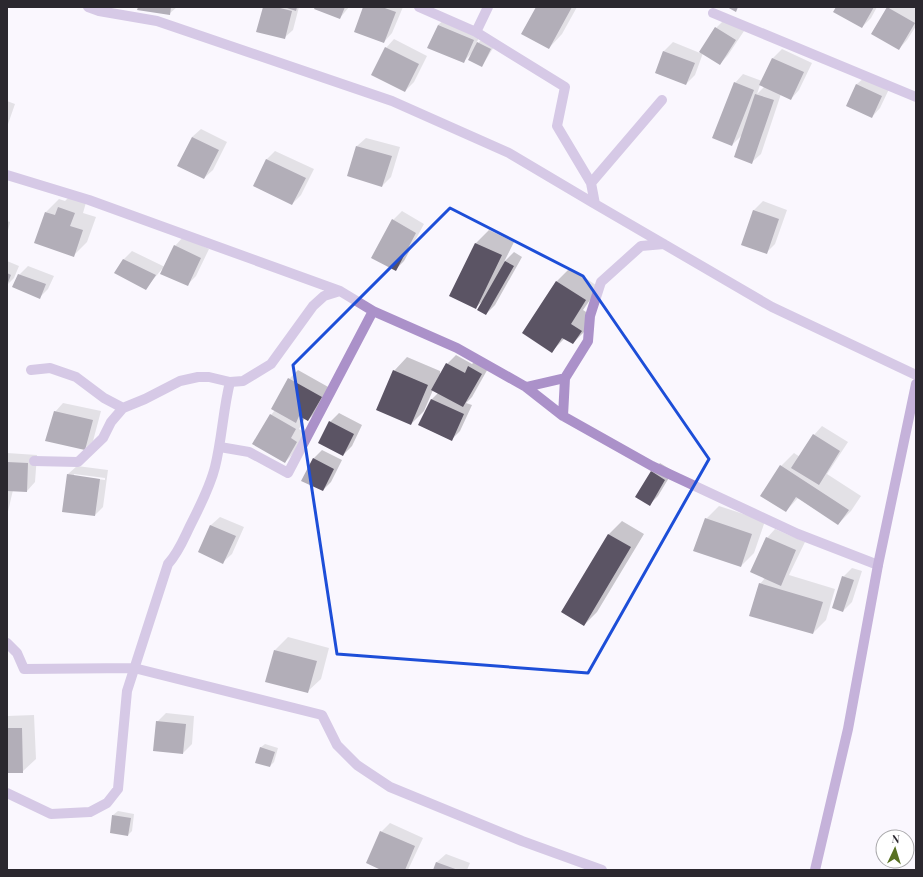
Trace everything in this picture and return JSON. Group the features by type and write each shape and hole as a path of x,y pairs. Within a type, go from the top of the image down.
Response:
{"street":[{"path":"88,7 99,11 156,21 392,101 509,153 772,307 916,375"},
{"path":"419,7 476,32 565,87 557,126 591,183 595,204"},
{"path":"476,32 488,7"},
{"path":"713,13 916,97"},
{"path":"591,183 662,100"},
{"path":"7,175 89,200 340,291 373,311 458,348 526,387 563,416 652,466 798,534 878,565"},
{"path":"563,416 565,378 588,341 590,316 601,282 641,246 664,244"},
{"path":"34,461 78,462 103,438 111,422 123,408 145,399 180,381 198,377 214,378 230,382 243,380 271,364 313,306 324,296 340,291"},
{"path":"220,447 250,452 288,472 373,311"},
{"path":"31,370 50,368 76,377 104,398 123,408"},
{"path":"526,387 565,378"},
{"path":"7,793 51,814 90,812 107,803 118,789 127,691 168,564 176,555 208,489 220,447 224,407 230,382"},
{"path":"814,870 848,730 878,565 912,422 916,384"},
{"path":"7,643 17,653 24,669 134,668 322,715 337,745 357,765 390,787 522,841 602,870"}],"highlighted area":[{"path":"450,208 583,276 709,459 588,673 337,654 293,365"}],"building":[{"path":"138,7 171,7 170,15 137,10"},
{"path":"263,7 276,7 292,11 285,39 256,32"},
{"path":"284,7 297,7 296,11"},
{"path":"315,7 345,7 340,19 314,9"},
{"path":"363,7 382,7 396,12 384,43 354,32"},
{"path":"536,7 572,7 549,49 521,34"},
{"path":"727,7 738,7 736,12"},
{"path":"836,7 874,7 862,28 833,12"},
{"path":"887,7 915,23 899,50 871,34"},
{"path":"438,25 474,40 464,63 427,48"},
{"path":"715,27 736,40 720,65 699,52"},
{"path":"477,42 491,49 482,67 468,60"},
{"path":"385,47 419,64 405,92 371,75"},
{"path":"663,51 695,63 686,85 655,73"},
{"path":"772,58 804,72 791,100 759,85"},
{"path":"734,82 754,90 732,146 712,138"},
{"path":"856,84 882,96 872,118 846,106"},
{"path":"755,94 774,100 752,164 734,157"},
{"path":"192,137 219,150 204,179 177,166"},
{"path":"356,146 392,156 382,187 347,176"},
{"path":"266,159 306,178 292,205 253,186"},
{"path":"58,207 75,213 70,226 83,230 74,257 34,243 45,212 55,215"},
{"path":"753,210 779,219 767,254 741,245"},
{"path":"392,219 416,233 396,271 371,258"},
{"path":"475,243 502,255 476,309 449,296"},
{"path":"174,245 201,258 188,286 160,274"},
{"path":"123,259 156,275 146,290 114,273"},
{"path":"505,261 514,266 486,315 477,310"},
{"path":"7,273 11,275 7,285"},
{"path":"18,274 46,284 40,299 12,287"},
{"path":"556,281 586,300 571,324 582,331 573,344 562,338 552,353 522,333"},
{"path":"446,363 465,373 468,366 482,374 463,407 431,390"},
{"path":"393,370 428,385 411,425 376,410"},
{"path":"288,378 322,397 308,421 299,416 296,423 271,409"},
{"path":"431,399 464,414 452,441 418,425"},
{"path":"54,411 93,420 85,450 45,441"},
{"path":"270,414 296,429 291,438 297,442 285,463 252,444"},
{"path":"329,421 354,434 343,456 318,443"},
{"path":"813,434 840,451 819,485 791,468"},
{"path":"313,458 334,469 323,491 301,481"},
{"path":"7,462 28,463 27,492 7,491"},
{"path":"780,465 849,510 838,525 796,497 786,512 760,496"},
{"path":"651,471 665,480 650,506 635,497"},
{"path":"67,474 100,479 95,516 62,512"},
{"path":"705,518 752,534 741,567 693,551"},
{"path":"210,525 236,536 223,564 198,552"},
{"path":"608,534 631,547 584,626 561,612"},
{"path":"766,537 796,550 781,586 750,572"},
{"path":"842,576 854,580 843,612 832,608"},
{"path":"759,583 823,602 813,634 749,616"},
{"path":"274,650 317,661 308,693 265,682"},
{"path":"156,721 186,724 183,754 153,751"},
{"path":"7,728 22,728 23,773 7,773"},
{"path":"260,747 275,752 270,767 255,763"},
{"path":"112,815 131,818 128,836 110,833"},
{"path":"380,831 415,846 405,870 381,870 366,863"},
{"path":"436,862 458,870 433,870"}]}
